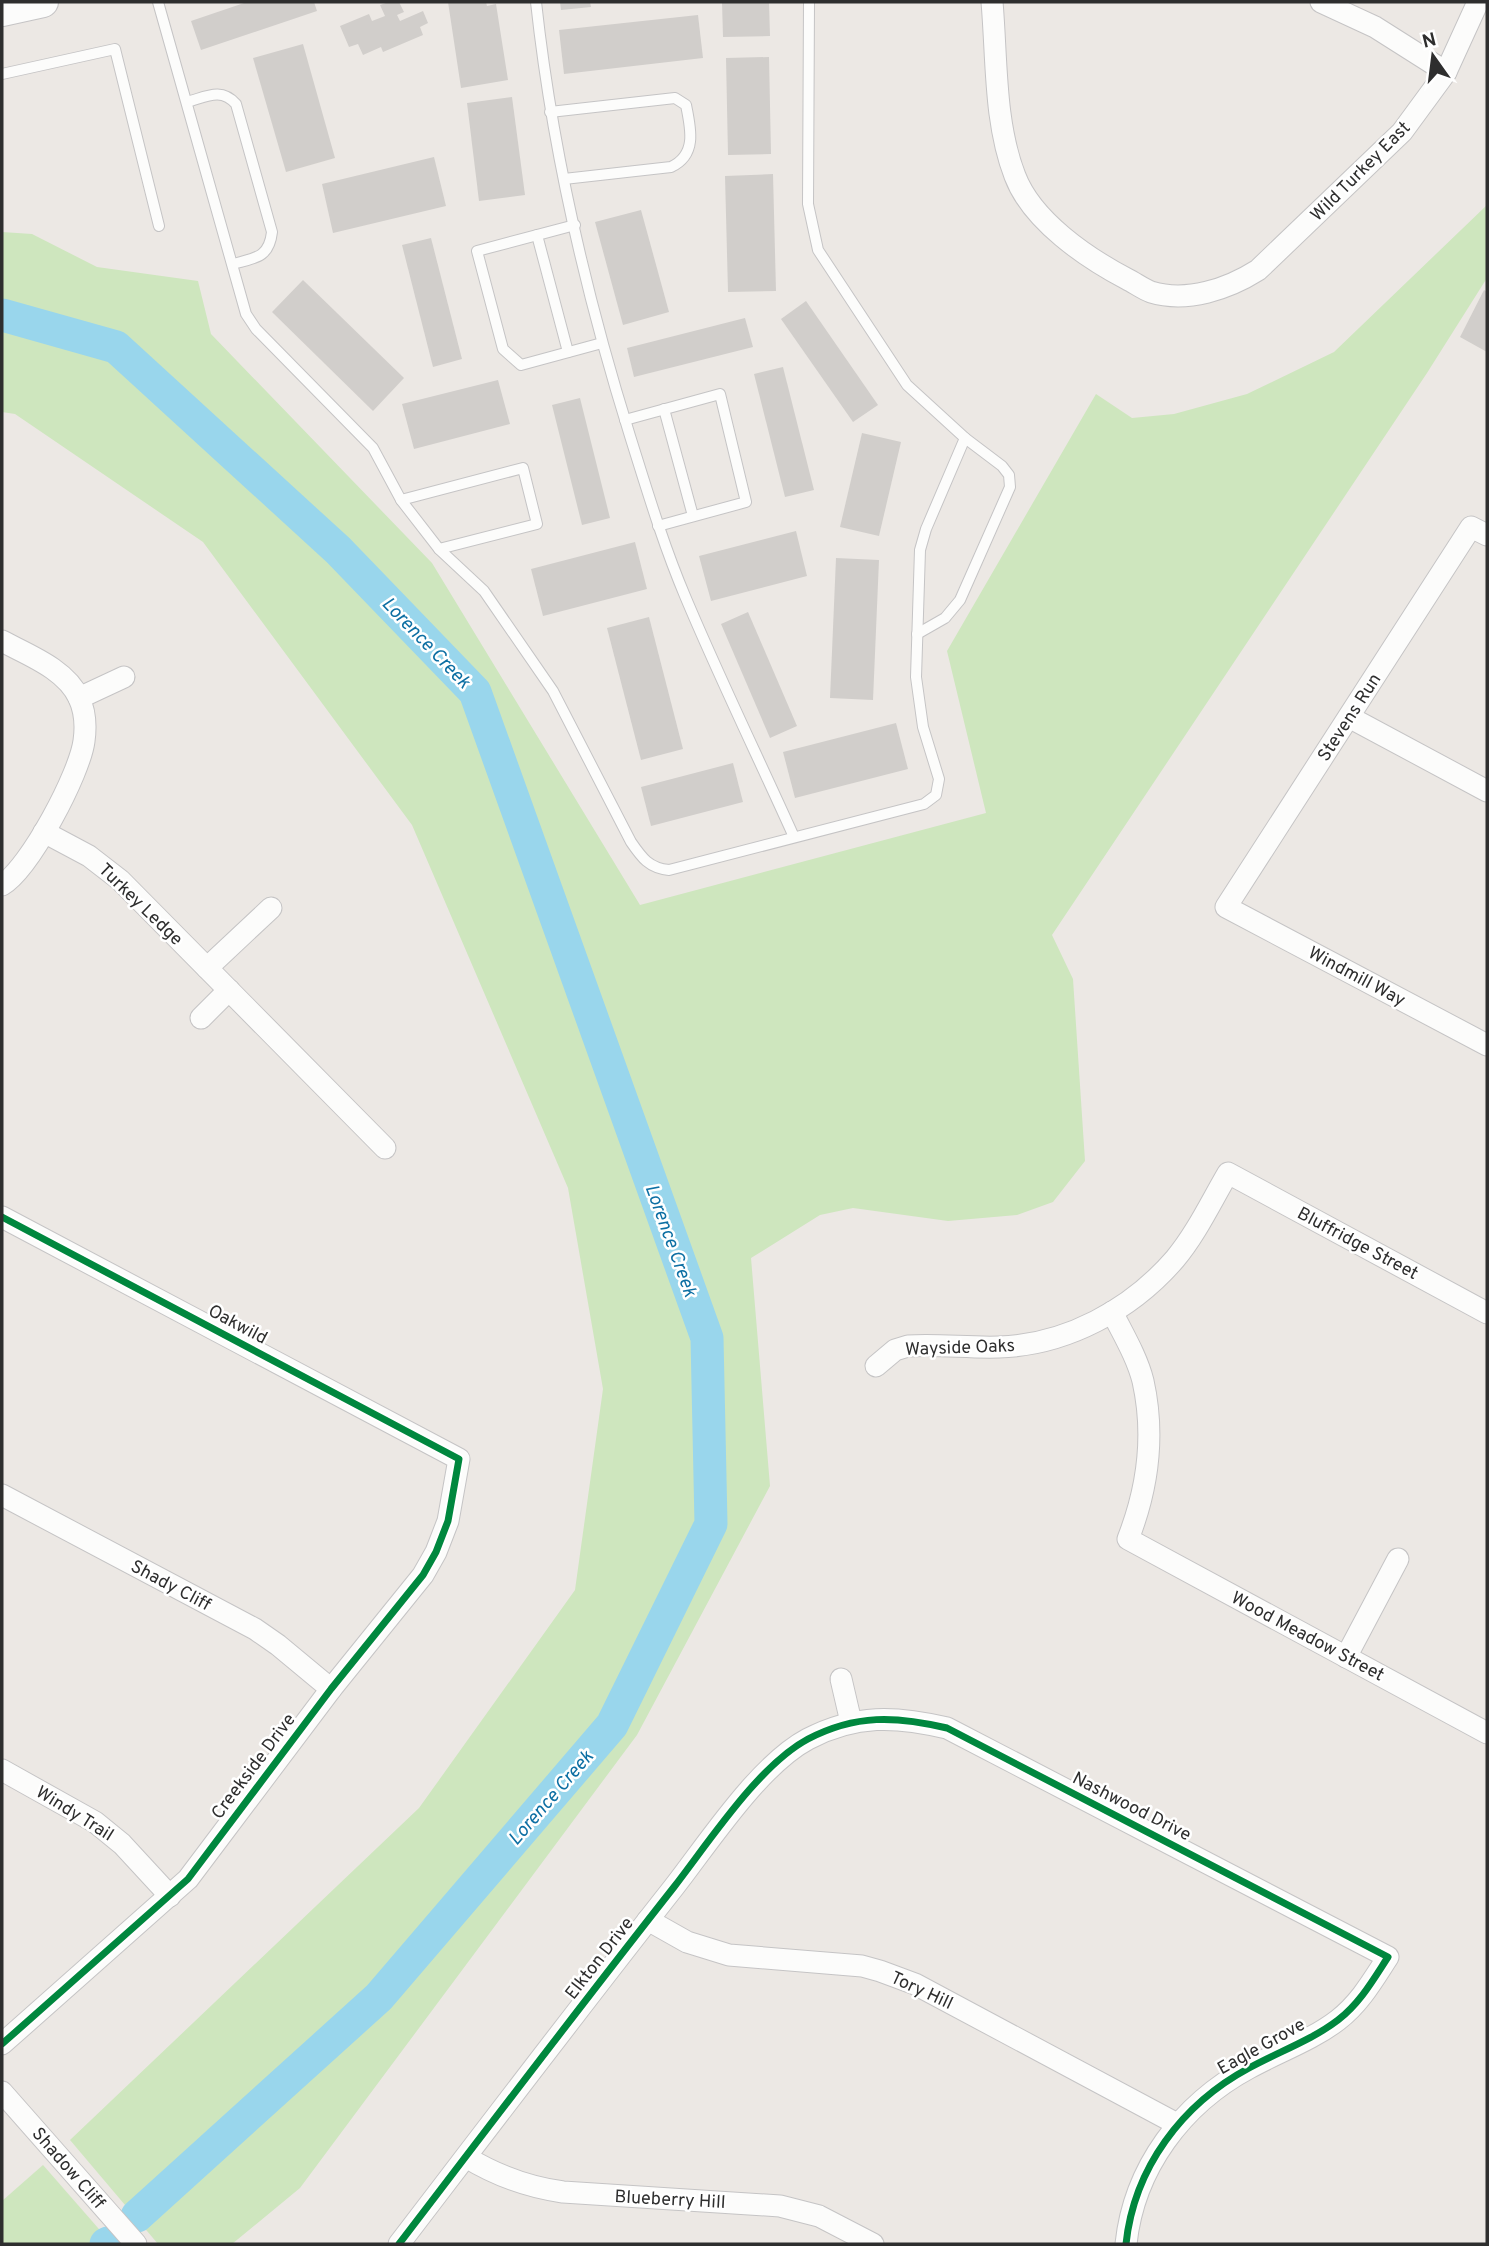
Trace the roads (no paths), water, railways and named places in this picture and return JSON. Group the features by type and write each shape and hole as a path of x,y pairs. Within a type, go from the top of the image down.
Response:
{"main road":[{"path":"2,11 43,2"}],"street":[{"name":"Wild Turkey East","path":"992,2 1001,123 1009,159 1022,191 1058,233 1116,273 1151,292 1196,294 1237,284 1258,270 1402,132 1446,72 1478,2"},
{"path":"1321,2 1375,27 1446,72"},
{"name":"Stevens Run","path":"1226,907 1349,717 1479,531"},
{"path":"2,641 62,676 79,698 85,720 84,742 75,775 44,832 19,868 2,884"},
{"path":"79,698 124,677"},
{"path":"1349,717 1487,791"},
{"name":"Turkey Ledge","path":"44,832 89,856 120,880 385,1149"},
{"name":"Windmill Way","path":"1226,907 1487,1045"},
{"path":"207,968 271,908"},
{"path":"201,1018 229,990"},
{"name":"Wayside Oaks","path":"876,1366 885,1356 908,1346 999,1347 1048,1340 1072,1332 1112,1312 1150,1284 1175,1259 1228,1173"},
{"name":"Bluffridge Street","path":"1228,1173 1487,1313"},
{"name":"Oakwild","path":"2,1217 459,1459"},
{"name":"Wood Meadow Street","path":"1112,1312 1143,1380 1148,1423 1147,1471 1140,1506 1128,1539 1487,1733"},
{"name":"Creekside Drive","path":"2,2044 188,1879 331,1689 423,1575 448,1521 459,1459"},
{"name":"Shady Cliff","path":"2,1494 255,1629 331,1689"},
{"path":"1346,1657 1398,1559"},
{"path":"841,1679 851,1722"},
{"name":"Nashwood Drive","path":"851,1722 894,1718 947,1728 1388,1958"},
{"name":"Elkton Drive","path":"399,2244 754,1785 778,1760 807,1740 851,1722"},
{"name":"Windy Trail","path":"2,1770 96,1822 122,1844 170,1896"},
{"name":"Tory Hill","path":"648,1920 687,1942 729,1955 862,1966 880,1970 915,1984 1177,2124"},
{"name":"Eagle Grove","path":"1126,2244 1139,2189 1161,2146 1177,2124 1228,2080 1339,2019 1360,2000 1388,1958"},
{"name":"Shadow Cliff","path":"2,2092 136,2244"},
{"name":"Blueberry Hill","path":"466,2157 533,2188 760,2204 799,2210 819,2216 873,2244"}],"lane":[{"path":"158,2 246,314 256,329 373,448 401,500 439,549 484,591 552,691 631,842 644,861 655,868 669,870 924,804 936,795 939,779 923,727 916,677 920,550 926,529 965,438"},
{"path":"536,2 550,112 564,179 602,343 625,420 658,526 685,596 794,837"},
{"path":"809,2 808,204 818,250 907,385 965,438 1002,466 1009,475 1010,486 960,600 945,618 917,634"},
{"path":"2,74 115,49 159,226"},
{"path":"187,102 218,94 228,96 236,104 240,117 272,232 271,245 261,256 233,264"},
{"path":"550,112 675,98 686,105 690,122 690,145 683,162 671,167 564,179"},
{"path":"575,225 477,250 503,349 521,365 602,343"},
{"path":"537,235 568,352"},
{"path":"625,420 720,394 746,502 658,526"},
{"path":"664,409 693,516"},
{"path":"401,500 523,468 537,524 439,549"}],"waterway":[{"name":"Lorence Creek","path":"2,315 116,347 338,550 475,692 707,1338 711,1524 612,1725 379,1997 137,2216"}]}
